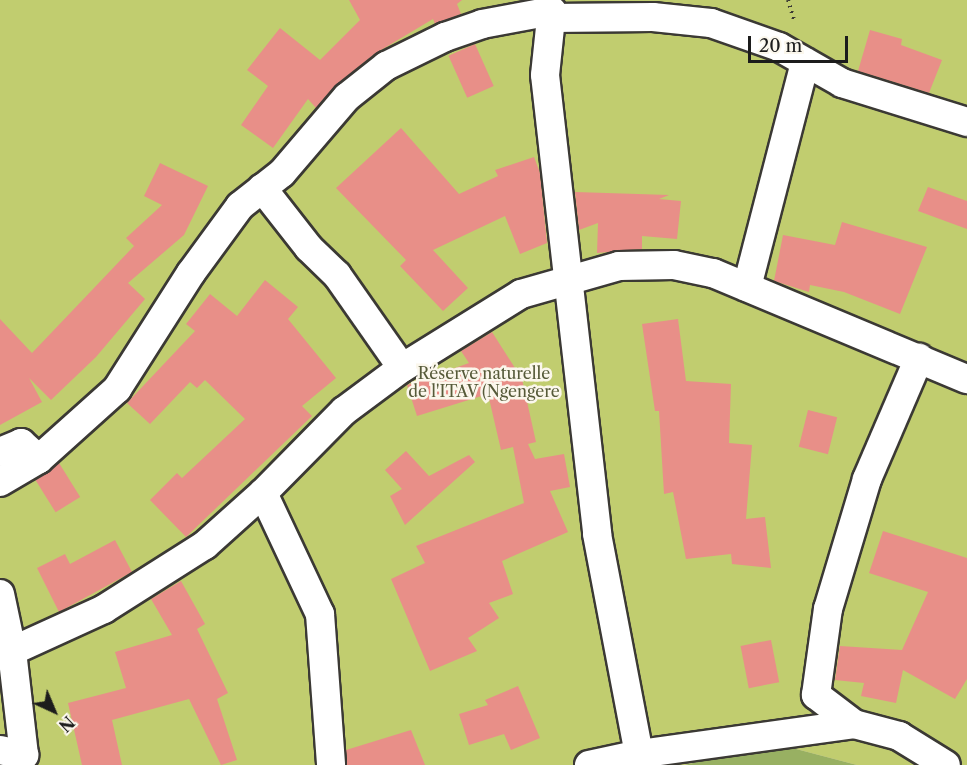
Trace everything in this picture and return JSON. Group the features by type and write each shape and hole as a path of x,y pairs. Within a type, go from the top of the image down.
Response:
{"street":[{"path":"0,482 39,459 117,389 191,273 240,206 282,173 347,97 386,66 482,24 552,11 545,75 597,534 639,754"},
{"path":"551,18 653,17 711,23 778,47 842,83 967,122"},
{"path":"747,287 805,62"},
{"path":"262,188 309,248 337,275 402,368"},
{"path":"12,651 104,609 204,544 263,493 344,411 402,368 521,294 619,266 674,265 713,273 967,379"},
{"path":"919,358 867,478 828,609 816,695 854,724 899,736 946,765"},
{"path":"0,452 21,443 39,459"},
{"path":"263,493 320,614 331,765"},
{"path":"0,594 12,651 16,757"},
{"path":"589,765 639,754 854,724"}],"green space":[{"name":"Réserve naturelle de l'ITAV (Ngengere","path":"0,0 967,0 967,765 857,765 777,744 684,765 0,765"},
{"path":"777,744 857,765 684,765"}],"building":[{"path":"349,0 462,0 457,4 461,14 435,24 433,19 376,53 337,84 316,108 308,99 273,148 241,125 268,86 247,70 280,28 320,60 360,20"},
{"path":"870,30 902,39 901,45 942,60 929,93 858,71"},
{"path":"475,44 494,86 467,98 449,56"},
{"path":"401,128 459,194 498,176 495,170 534,157 540,173 547,243 520,254 505,216 433,250 468,288 443,311 400,266 406,260 336,188"},
{"path":"160,163 208,186 184,235 128,283 145,299 96,357 51,400 29,378 42,402 0,425 0,319 32,353 134,246 126,238 162,205 144,196"},
{"path":"928,187 967,201 967,229 918,211"},
{"path":"575,192 669,195 659,199 681,201 677,239 642,236 642,249 597,253 598,223 579,230"},
{"path":"842,222 927,247 900,314 844,292 810,285 809,292 774,281 783,235 835,245"},
{"path":"265,280 298,307 288,319 336,378 302,406 312,416 186,537 150,500 177,473 182,478 245,419 205,380 197,388 190,382 150,424 127,403 195,331 186,324 210,294 237,316"},
{"path":"678,319 686,381 731,384 729,443 752,445 746,519 765,517 771,568 732,564 731,554 686,559 673,492 664,494 659,411 655,411 642,324"},
{"path":"492,332 522,379 536,442 528,444 535,459 564,454 570,487 550,491 568,532 502,561 513,594 489,603 499,618 468,638 477,651 430,671 391,579 425,563 416,546 524,503 513,447 501,450 488,394 417,416 407,385 469,363 461,351"},
{"path":"808,410 837,417 828,454 799,447"},
{"path":"406,451 429,476 469,455 475,462 405,525 390,496 402,489 385,470"},
{"path":"59,463 80,497 56,512 34,478"},
{"path":"883,531 967,558 967,679 955,699 903,670 896,703 861,696 864,683 835,680 840,646 902,650 928,592 869,573"},
{"path":"115,540 132,572 59,612 37,568 65,554 70,564"},
{"path":"181,581 205,624 197,629 228,693 217,699 237,760 221,765 189,699 112,720 122,765 82,765 68,703 126,688 115,652 172,635 151,599"},
{"path":"771,640 779,682 749,688 741,646"},
{"path":"518,686 540,738 511,750 504,734 469,745 459,714 488,705 485,700"},
{"path":"411,730 425,765 347,765 346,750"}]}
